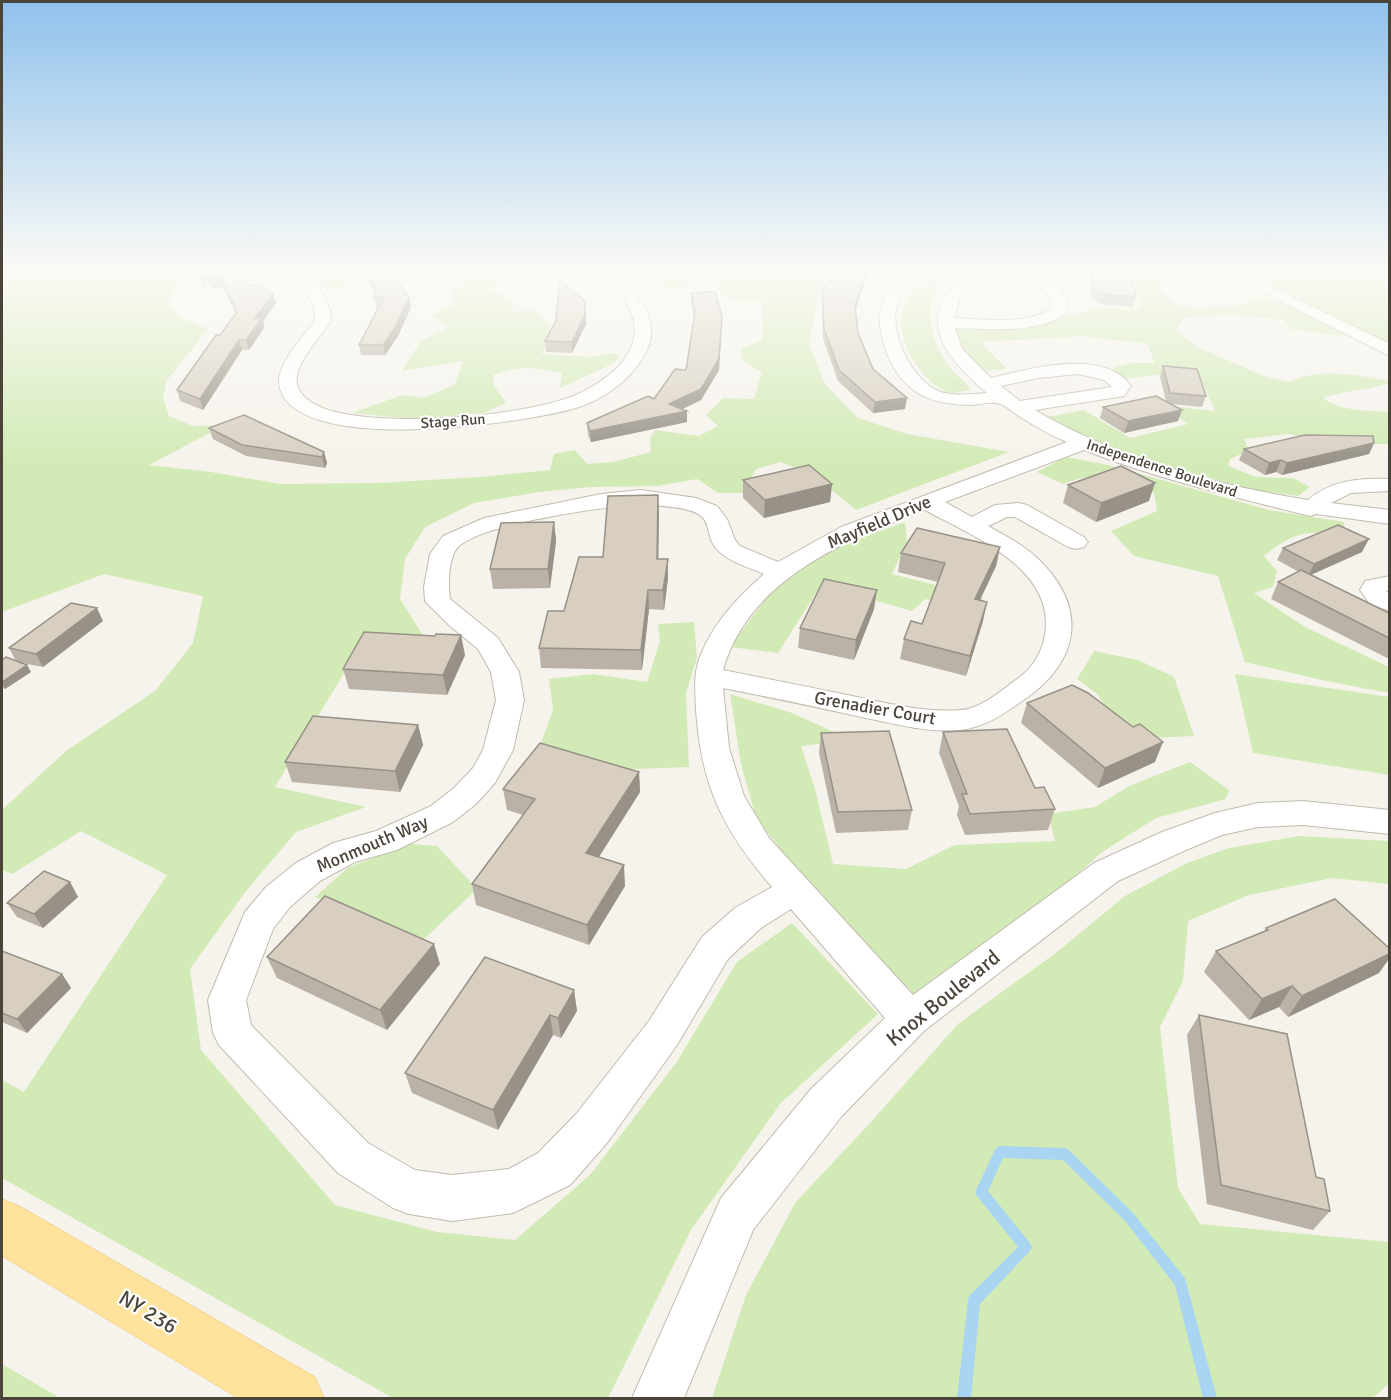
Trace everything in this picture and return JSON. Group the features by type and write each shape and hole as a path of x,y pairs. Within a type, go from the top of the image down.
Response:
{"main road":[{"name":"NY 236","path":"2,1226 294,1398"}],"street":[{"name":"Stage Run","path":"313,335 288,372 288,386 293,397 312,410 331,417 362,422 425,424 522,415 557,408 597,393 614,381 635,358 641,347 643,335"},
{"path":"889,335 898,361 927,392 940,397 1010,402 1099,397 1118,392 1122,386 1110,375 1087,370 1044,373 987,384"},
{"name":"Independence Boulevard","path":"947,335 963,362 987,384 1010,402 1051,428 1084,443 1217,488 1310,509 1389,517"},
{"path":"1357,335 1389,351"},
{"name":"Mayfield Drive","path":"910,1019 757,847 728,797 714,748 708,676 715,652 733,621 752,597 780,572 849,532 1084,443"},
{"path":"1310,509 1327,493 1336,489 1350,486 1389,485"},
{"name":"Monmouth Way","path":"780,572 732,551 724,542 716,519 709,511 696,505 641,497 601,501 484,525 451,541 442,554 436,587 438,601 489,644 505,672 510,700 498,750 478,782 465,796 442,814 385,841 345,852 308,872 278,897 258,922 227,1000 233,1033 353,1158 409,1192 452,1198 513,1191 554,1169 592,1128 663,1034 716,948 748,918 795,890"},
{"name":"Grenadier Court","path":"708,676 914,718 942,720 967,719 986,713 1048,682 1059,643 1060,617 1044,580 1024,560 928,502"},
{"path":"970,526 1003,510 1019,510 1076,542"},
{"path":"1389,583 1374,586 1372,590 1379,599 1389,604"},
{"name":"Knox Boulevard","path":"658,1398 738,1214 826,1103 910,1019 1106,872 1174,841 1215,825 1258,815 1303,813 1389,822"}],"green space":[{"path":"2,335 203,335 167,380 163,397 169,416 193,426 225,425 149,465 211,472 281,484 379,483 480,477 550,470 554,454 575,450 587,464 613,462 651,452 650,438 655,430 699,436 718,426 706,415 723,398 754,399 762,372 743,361 741,349 762,340 762,335 811,335 809,344 825,384 858,418 907,434 1009,452 856,510 813,475 781,462 756,469 743,493 718,493 697,479 658,486 591,487 539,492 474,503 425,527 405,559 400,599 424,637 366,637 275,787 366,807 296,832 246,891 190,969 201,1050 335,1205 437,1232 515,1240 590,1175 676,1063 737,962 792,923 878,1014 780,1104 691,1230 608,1398 393,1398 2,1178 2,1080 24,1092 167,875 81,831 12,874 2,870 2,810 66,751 155,691 193,643 203,596 104,574 2,612"},
{"path":"432,335 549,335 542,354 587,357 615,353 619,358 612,364 560,388 562,373 527,368 493,375 494,386 506,403 484,413 415,419 352,413 402,395 424,398 455,384 463,361 402,371 420,342"},
{"path":"903,335 934,335 939,350 951,369 971,390 951,393 936,385 925,376 908,349"},
{"path":"957,335 1183,335 1197,347 1261,375 1289,382 1301,377 1326,374 1389,381 1381,386 1323,398 1346,408 1389,412 1389,444 1324,444 1289,434 1244,439 1249,451 1230,459 1228,466 1256,477 1293,478 1310,487 1298,496 1255,490 1163,466 1081,436 1048,417 1084,410 1130,438 1188,424 1160,405 1215,411 1201,379 1160,374 1126,379 1108,370 1130,363 1155,363 1147,344 1083,336 981,342 1007,369 979,371 962,351"},
{"path":"1367,335 1389,335 1389,346"},
{"path":"1066,457 1108,465 1269,510 1344,522 1344,534 1301,534 1284,542 1264,556 1277,571 1273,587 1254,593 1305,627 1389,667 1389,693 1245,662 1218,576 1134,556 1111,531 1157,511 1154,493 1120,480 1099,477 1088,477 1063,484 1037,472"},
{"path":"905,522 907,542 892,574 983,597 977,612 925,599 912,611 821,585 778,653 730,647 772,590 830,549"},
{"path":"694,622 697,658 686,693 689,767 609,770 563,755 541,743 553,710 549,679 593,674 647,682 660,641 658,624"},
{"path":"1094,651 1138,660 1174,677 1194,736 1153,738 1120,728 1097,694 1077,679"},
{"path":"1235,674 1389,697 1389,775 1253,753"},
{"path":"730,694 792,713 852,740 801,746 815,789 833,864 906,869 955,845 1055,841 1048,814 1095,807 1129,786 1190,762 1229,790 1226,799 1156,818 1102,852 1010,935 924,1006 806,881 756,818 741,764"},
{"path":"1299,836 1389,841 1389,884 1332,878 1249,895 1188,921 1183,981 1160,1027 1178,1188 1200,1224 1389,1242 1389,1383 1373,1398 712,1398 746,1295 795,1203 958,1024 1057,952 1125,896 1187,863 1229,848"},
{"path":"411,844 437,846 477,889 423,940 315,897 349,867"},
{"path":"2,1364 60,1398 2,1398"}],"building":[{"path":"216,335 249,335 246,340 239,340 200,399 177,390"},
{"path":"364,335 390,335 383,345 359,345"},
{"path":"548,335 575,335 572,342 545,341"},
{"path":"691,335 721,335 719,359 701,389 669,404 687,411 590,431 587,423 648,396 654,399 675,369 686,370"},
{"path":"826,335 859,335 873,369 907,398 875,402 839,370"},
{"path":"1163,366 1197,369 1206,396 1170,393"},
{"path":"1156,396 1182,410 1128,421 1103,407"},
{"path":"244,415 324,452 322,457 242,445 209,428"},
{"path":"1305,435 1373,436 1374,443 1287,463 1281,460 1269,463 1244,449"},
{"path":"809,465 832,484 765,500 743,480"},
{"path":"1121,466 1155,483 1101,503 1068,485"},
{"path":"658,495 657,559 668,559 663,590 648,590 641,650 539,648 548,611 564,611 579,557 603,557 608,496"},
{"path":"554,522 548,569 490,569 501,523"},
{"path":"1338,525 1369,539 1314,564 1283,548"},
{"path":"917,528 1000,547 975,599 987,602 970,656 904,639 911,621 922,624 945,563 901,553"},
{"path":"1301,570 1389,613 1389,638 1278,582"},
{"path":"824,579 877,590 856,640 800,628"},
{"path":"71,603 97,608 36,654 9,648"},
{"path":"364,632 435,636 436,634 461,635 443,675 343,669"},
{"path":"6,657 27,665 2,682 2,660"},
{"path":"1072,685 1088,693 1133,727 1140,724 1163,742 1105,768 1027,703"},
{"path":"313,716 418,725 395,771 285,762"},
{"path":"1007,729 1035,788 1044,787 1055,809 970,814 962,794 967,794 943,732"},
{"path":"889,731 912,810 838,812 821,733"},
{"path":"540,743 639,772 586,853 624,865 587,925 472,884 535,799 503,789"},
{"path":"44,871 70,882 34,914 7,903"},
{"path":"325,896 434,944 380,1010 267,957"},
{"path":"1335,899 1389,948 1389,954 1302,996 1292,986 1262,999 1216,951 1268,930 1266,928"},
{"path":"2,951 62,974 17,1019 2,1013"},
{"path":"485,957 574,990 558,1018 550,1015 493,1110 405,1073"},
{"path":"1199,1015 1287,1034 1316,1177 1324,1179 1330,1211 1221,1185"}],"waterway":[{"path":"964,1398 974,1301 1026,1247 981,1192 1000,1152 1065,1154 1129,1217 1181,1282 1210,1398"}]}
